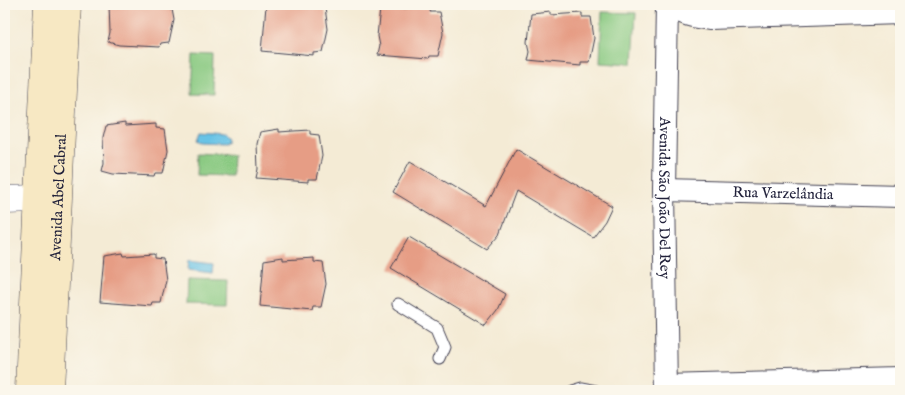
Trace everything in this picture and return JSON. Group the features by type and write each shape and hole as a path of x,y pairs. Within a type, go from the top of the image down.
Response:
{"main road":[{"name":"Avenida Abel Cabral","path":"48,4 38,199 42,351 49,391"},
{"name":"Avenida Abel Cabral","path":"30,391 42,351 68,4"}],"street":[{"path":"668,4 679,12 692,17 746,12 901,14"},
{"name":"Avenida São João Del Rey","path":"667,388 664,190 668,4"},
{"name":"Rua Varzelândia","path":"664,190 901,196"},
{"path":"4,200 38,199"},
{"path":"667,388 901,379"}],"lane":[{"path":"398,304 437,328 445,348 440,359"},
{"path":"570,391 580,388 596,391"}],"green space":[{"path":"602,12 636,13 633,63 600,61"},
{"path":"194,55 215,56 214,95 192,94"},
{"path":"198,153 232,155 231,176 197,175"},
{"path":"187,280 228,281 227,305 186,304"}],"water":[{"path":"201,132 223,134 227,138 226,142 223,144 202,143 198,140"},
{"path":"189,260 214,263 213,273 188,270"}],"building":[{"path":"109,4 171,4 174,20 169,43 160,44 159,47 119,45 108,42 110,33"},
{"path":"285,4 285,6 316,4 316,8 325,8 328,29 323,52 314,53 314,56 262,51 266,6"},
{"path":"399,6 400,9 431,7 430,12 439,12 443,33 438,56 429,56 428,59 377,55 380,9"},
{"path":"551,12 551,15 582,13 582,17 591,17 594,38 589,62 580,62 580,65 528,60 531,14"},
{"path":"125,123 125,126 156,124 156,128 165,129 168,150 163,173 155,173 154,176 113,174 102,171 104,163 103,138 106,126"},
{"path":"279,129 279,132 310,130 310,134 319,135 322,156 317,179 308,179 308,182 256,178 258,169 257,144 260,132"},
{"path":"516,149 612,206 605,221 593,237 516,191 500,234 487,249 393,192 410,161 486,206"},
{"path":"409,237 505,294 498,310 486,325 391,268"},
{"path":"123,253 124,256 154,254 154,258 163,259 166,280 161,303 153,303 152,306 100,302 104,256"},
{"path":"283,257 283,260 314,258 314,262 323,263 326,284 321,307 313,307 312,311 260,306 264,260"}]}
